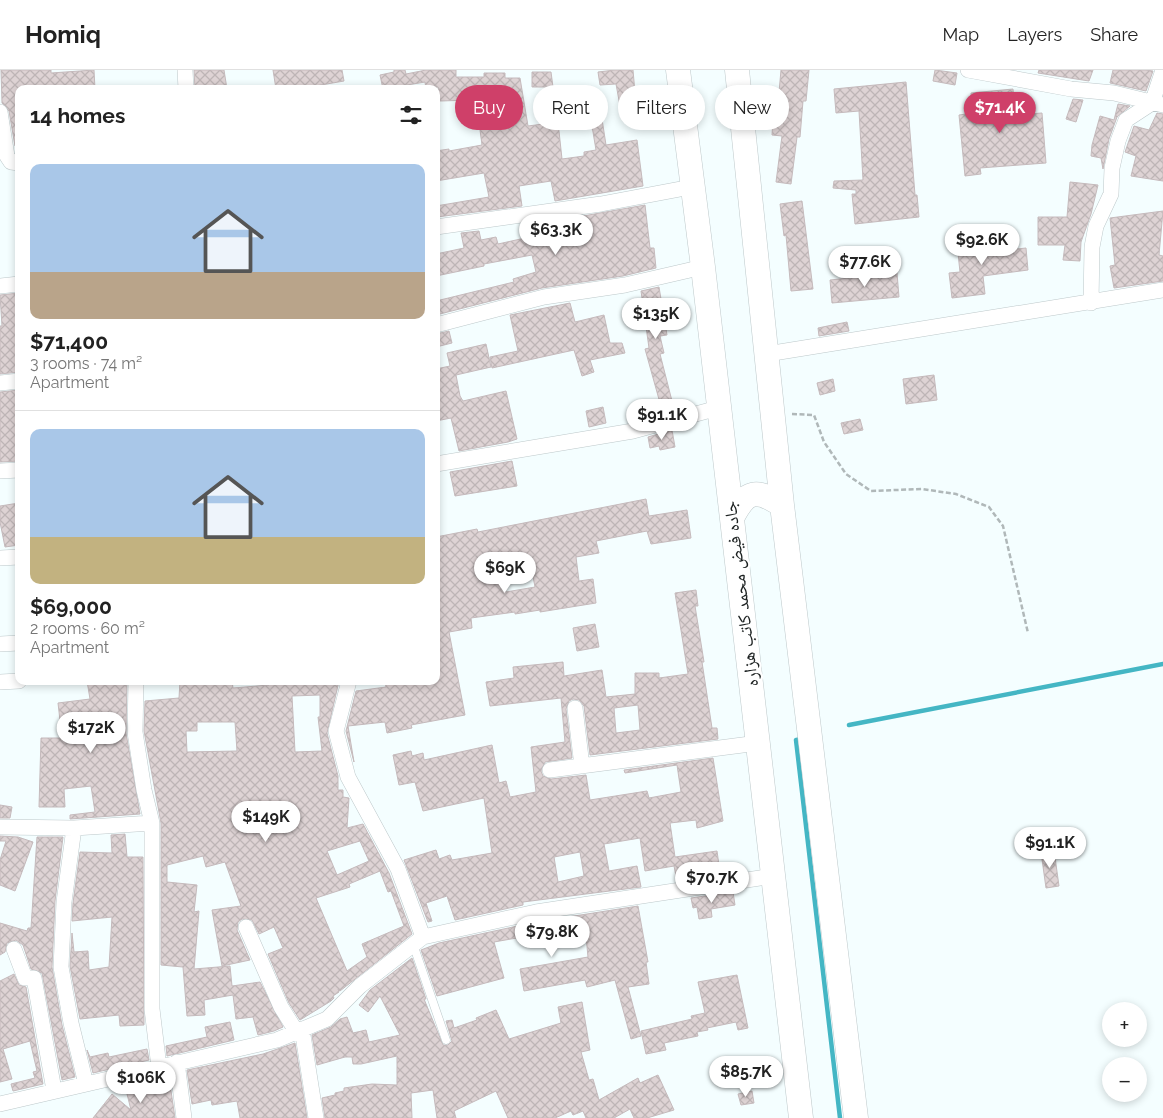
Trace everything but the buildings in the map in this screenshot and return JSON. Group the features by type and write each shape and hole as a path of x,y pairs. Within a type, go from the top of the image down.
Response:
{"main road":[{"name":"جاده فیض محمد کاتب هزاره","path":"678,70 691,186 703,267 801,1118"},
{"path":"738,70 782,505 856,1118"},
{"path":"732,518 739,504 749,496 764,494 782,505"}],"street":[{"path":"185,70 186,85"},
{"path":"968,70 1070,89 1114,93 1158,104"},
{"path":"1158,104 1163,70"},
{"path":"1091,303 1093,240 1096,226 1111,194 1112,168 1118,141 1126,120 1158,104"},
{"path":"0,112 7,156 11,162 15,162"},
{"path":"440,226 601,204 691,186"},
{"path":"440,324 544,298 625,285 703,267"},
{"path":"0,286 15,284"},
{"path":"766,354 1163,290"},
{"path":"0,383 15,381"},
{"path":"440,463 633,431 718,408"},
{"path":"0,471 15,470"},
{"path":"0,558 15,557"},
{"path":"0,644 15,643"},
{"path":"0,682 15,681"},
{"path":"136,685 135,732 144,790 152,823 152,1009 159,1067"},
{"path":"348,685 336,731 348,777 398,869 418,941"},
{"path":"575,708 582,766"},
{"path":"550,770 758,743"},
{"path":"0,827 74,828 152,823"},
{"path":"74,828 64,902 61,967 71,1023 86,1084"},
{"path":"0,1104 277,1040 327,1019 360,986 418,941 536,912 773,876"},
{"path":"246,927 281,1007 299,1030 316,1118"},
{"path":"14,949 25,978 34,978 54,1090"},
{"path":"177,1062 184,1118"}],"lane":[{"path":"418,941 446,1040"}],"path":[{"path":"772,414 814,414 824,442 846,474 871,491 922,489 956,494 989,507 1003,526 1028,633"}],"waterway":[{"path":"849,725 1163,664"},
{"path":"803,739 796,740 840,1118"}]}
